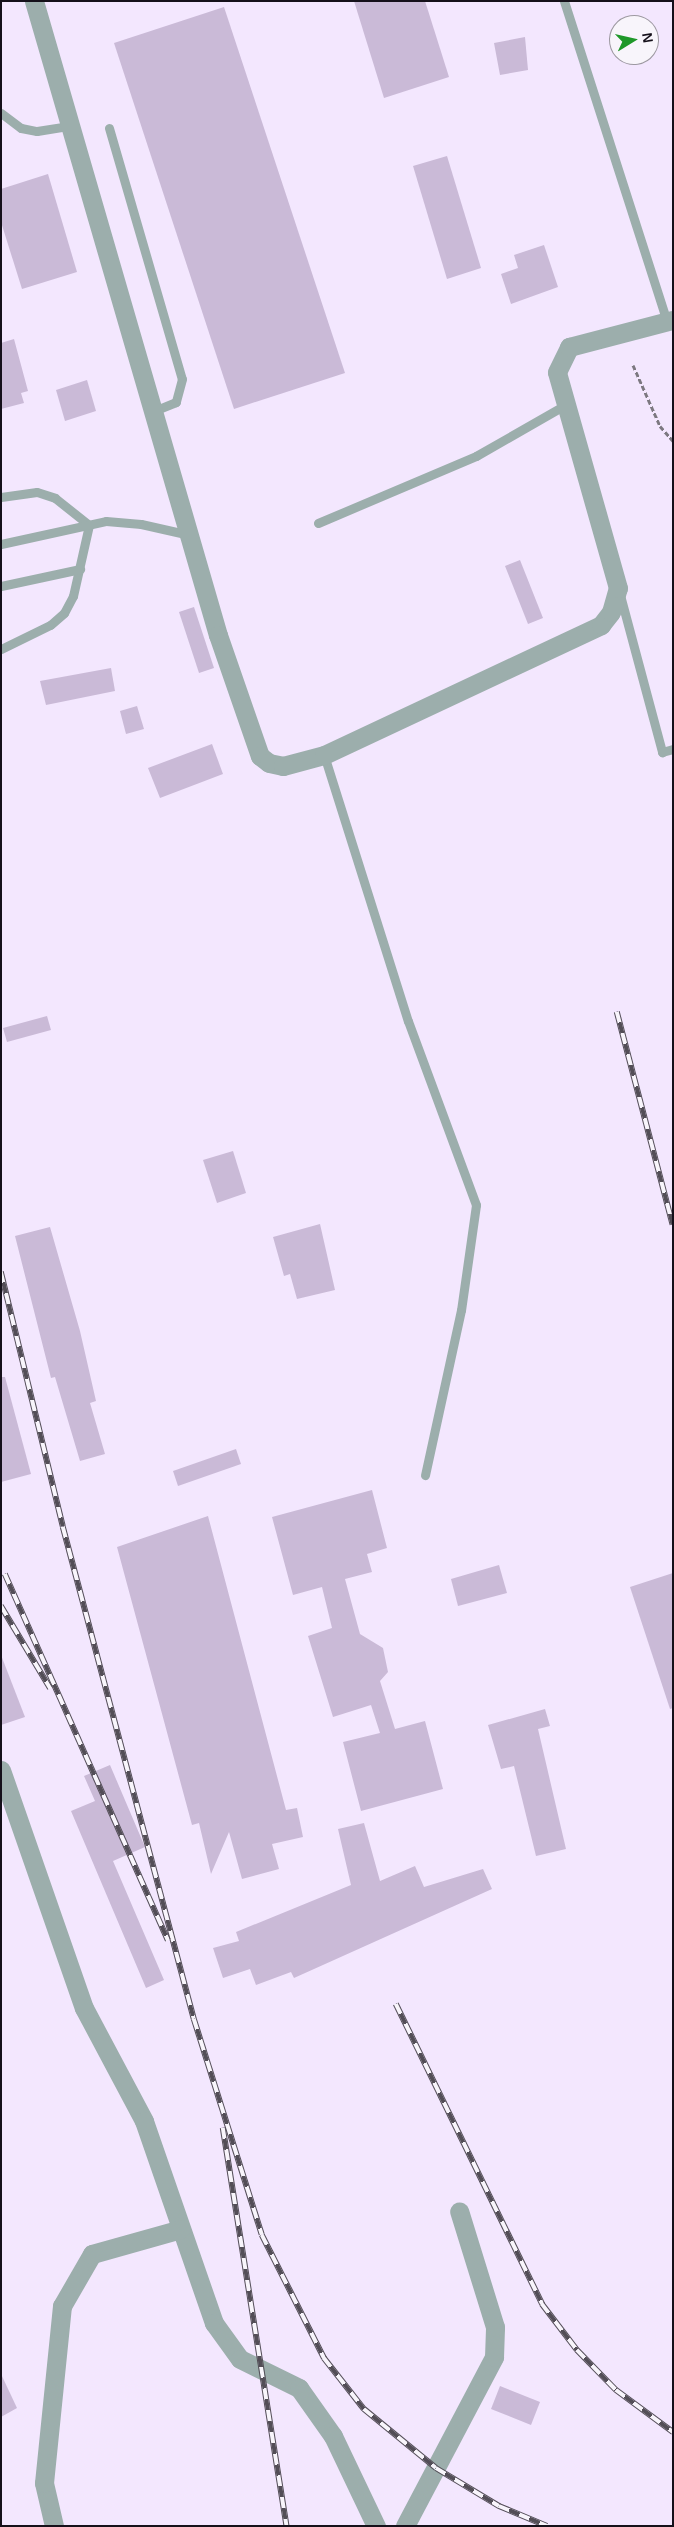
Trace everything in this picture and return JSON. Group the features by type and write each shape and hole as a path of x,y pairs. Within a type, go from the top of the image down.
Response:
{"street":[{"path":"34,1 68,126 151,412 260,756 283,766 324,755 601,625 611,612 618,588 557,372 569,347 670,321"},
{"path":"1,1770 84,2008 144,2121 214,2324 240,2359 299,2388 333,2436 376,2526"},
{"path":"406,2526 494,2357 495,2327 459,2211"},
{"path":"54,2526 44,2483 62,2306 92,2254 181,2229"}],"lane":[{"path":"564,1 670,321"},
{"path":"1,113 29,129 68,126"},
{"path":"109,128 182,379 176,402 151,412"},
{"path":"318,522 476,456 565,405"},
{"path":"1,497 37,492 55,498 89,525"},
{"path":"1,544 89,525 127,521 190,536"},
{"path":"1,649 50,626 64,613 80,569 89,525"},
{"path":"1,586 80,569"},
{"path":"618,588 662,752 673,749"},
{"path":"324,755 408,1021 476,1205 461,1310 425,1475"}],"path":[{"path":"633,365 660,426 673,441"}],"shaded area":[{"path":"1,1 673,1 673,2526 1,2526"}],"building":[{"path":"354,1 425,1 449,77 384,98"},
{"path":"224,7 345,373 234,409 114,43"},
{"path":"525,37 528,70 500,75 494,43"},
{"path":"447,156 481,268 447,279 413,166"},
{"path":"48,174 77,272 22,289 1,222 1,189"},
{"path":"544,245 558,287 511,304 501,274 518,268 514,255"},
{"path":"14,339 28,391 21,393 24,403 1,409 1,343"},
{"path":"87,380 96,411 65,421 56,390"},
{"path":"520,560 543,618 528,624 505,566"},
{"path":"194,607 214,668 199,673 179,612"},
{"path":"111,668 115,691 46,705 40,681"},
{"path":"137,706 144,729 126,734 120,711"},
{"path":"212,744 223,774 160,798 148,768"},
{"path":"47,1016 51,1030 7,1042 3,1028"},
{"path":"233,1151 246,1193 217,1203 203,1160"},
{"path":"320,1224 335,1290 297,1299 290,1274 284,1276 273,1237"},
{"path":"50,1227 80,1331 96,1401 90,1403 105,1454 80,1461 55,1377 51,1378 15,1236"},
{"path":"1,1377 5,1377 31,1474 1,1482"},
{"path":"236,1449 241,1464 178,1486 173,1471"},
{"path":"372,1490 387,1548 367,1554 372,1572 345,1579 360,1634 383,1648 388,1672 380,1681 395,1729 425,1721 443,1789 361,1811 343,1742 380,1733 371,1705 333,1717 308,1636 332,1628 322,1587 293,1595 272,1517"},
{"path":"208,1516 286,1810 297,1808 303,1837 272,1844 279,1869 242,1879 229,1832 211,1874 199,1823 192,1825 117,1547"},
{"path":"499,1565 507,1593 458,1606 451,1579"},
{"path":"673,1573 673,1708 670,1709 630,1587"},
{"path":"1,1655 25,1717 1,1725"},
{"path":"545,1709 550,1726 538,1729 566,1849 536,1856 514,1766 501,1769 488,1725"},
{"path":"110,1765 145,1847 113,1861 164,1980 146,1988 71,1811 95,1801 84,1776"},
{"path":"364,1823 380,1881 415,1866 424,1887 483,1869 492,1889 294,1978 291,1972 256,1985 250,1969 223,1978 213,1948 239,1941 236,1932 351,1885 338,1829"},
{"path":"1,2374 17,2408 1,2417"},
{"path":"500,2386 540,2402 531,2425 491,2409"}],"railway":[{"path":"617,1012 673,1225"},
{"path":"1,1272 63,1527 194,2019 262,2235 324,2358 364,2409 436,2468 499,2506 547,2526"},
{"path":"5,1574 168,1940"},
{"path":"1,1606 50,1688"},
{"path":"396,2004 542,2304 577,2350 616,2390 673,2432"},
{"path":"223,2128 287,2526"}]}
